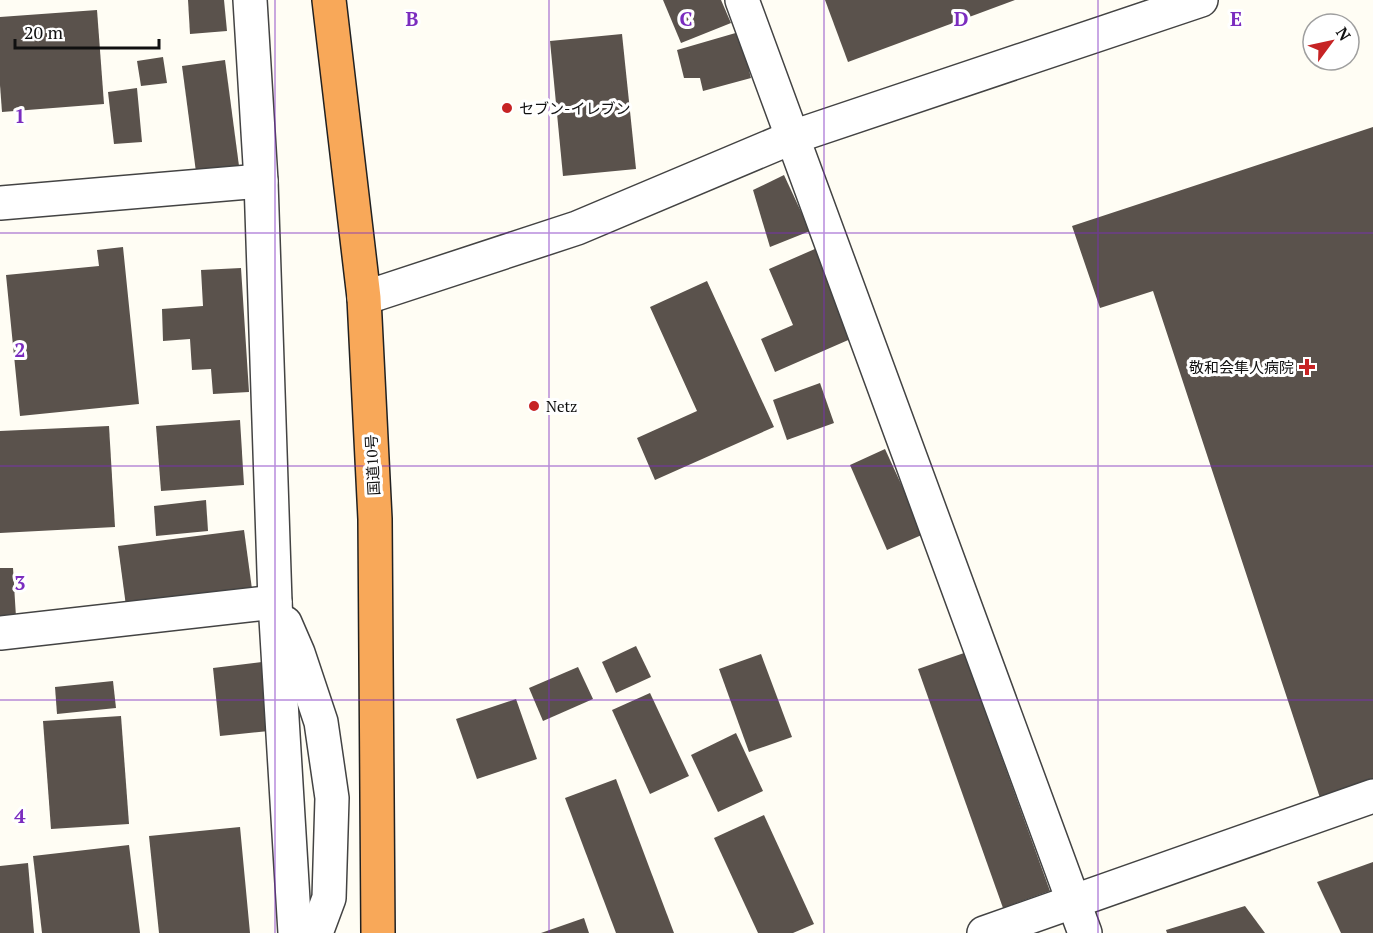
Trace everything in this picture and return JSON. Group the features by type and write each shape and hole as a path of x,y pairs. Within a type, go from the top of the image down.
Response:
{"highway":[{"name":"国道10号","path":"329,0 364,298 375,519 378,933"}],"street":[{"path":"250,0 261,182 275,602 295,933"},
{"path":"742,0 1085,933"},
{"path":"364,298 577,228 793,137 1201,0"},
{"path":"0,203 261,182"},
{"path":"0,633 275,602"},
{"path":"275,602 298,652 321,722 332,798 329,898 316,933"},
{"path":"984,933 1373,796"},
{"path":"332,798 378,803"}],"building":[{"path":"188,0 224,0 227,31 190,34"},
{"path":"663,0 721,0 731,23 681,43"},
{"path":"825,0 1015,0 848,62"},
{"path":"97,10 104,104 2,112 0,17"},
{"path":"739,32 751,78 703,91 700,78 684,78 677,50"},
{"path":"622,34 636,169 563,176 550,41"},
{"path":"163,57 167,83 141,86 137,61"},
{"path":"225,60 239,166 196,172 182,66"},
{"path":"137,88 142,142 114,144 108,92"},
{"path":"1373,127 1373,784 1321,801 1153,291 1100,308 1072,226"},
{"path":"784,175 810,231 770,247 753,190"},
{"path":"824,245 862,334 775,372 761,339 793,325 769,269"},
{"path":"123,247 139,404 20,416 6,275 99,266 97,250"},
{"path":"241,268 249,392 213,394 211,369 192,370 190,339 163,341 162,309 203,306 201,270"},
{"path":"707,281 774,427 655,480 637,438 697,411 650,307"},
{"path":"820,383 834,423 787,440 773,400"},
{"path":"240,420 244,485 161,491 156,426"},
{"path":"109,426 115,527 0,533 0,431"},
{"path":"885,449 924,534 887,550 850,465"},
{"path":"206,500 208,531 156,536 154,506"},
{"path":"244,530 252,589 126,606 118,546"},
{"path":"0,568 13,568 16,617 0,618"},
{"path":"636,646 651,677 616,693 602,662"},
{"path":"964,653 1050,891 1003,908 918,669"},
{"path":"761,654 792,737 749,752 719,669"},
{"path":"262,662 269,731 220,736 213,668"},
{"path":"578,667 593,699 543,721 529,688"},
{"path":"113,681 116,708 57,714 55,687"},
{"path":"650,693 689,776 650,794 612,710"},
{"path":"516,699 537,759 477,779 456,719"},
{"path":"121,716 129,824 51,829 43,721"},
{"path":"736,733 763,791 718,812 691,755"},
{"path":"616,779 674,933 616,933 565,798"},
{"path":"764,815 814,924 793,933 758,933 714,838"},
{"path":"240,827 250,933 159,933 149,836"},
{"path":"129,845 140,933 42,933 33,856"},
{"path":"1373,862 1373,933 1341,933 1317,882"},
{"path":"28,863 34,933 0,933 0,866"},
{"path":"1245,906 1265,933 1167,933 1166,930"},
{"path":"584,918 589,933 541,933"}],"place":[{"name":"セブン-イレブン","path":"507,108"},
{"name":"敬和会隼人病院","path":"1307,367"},
{"name":"Netz","path":"534,406"}]}
